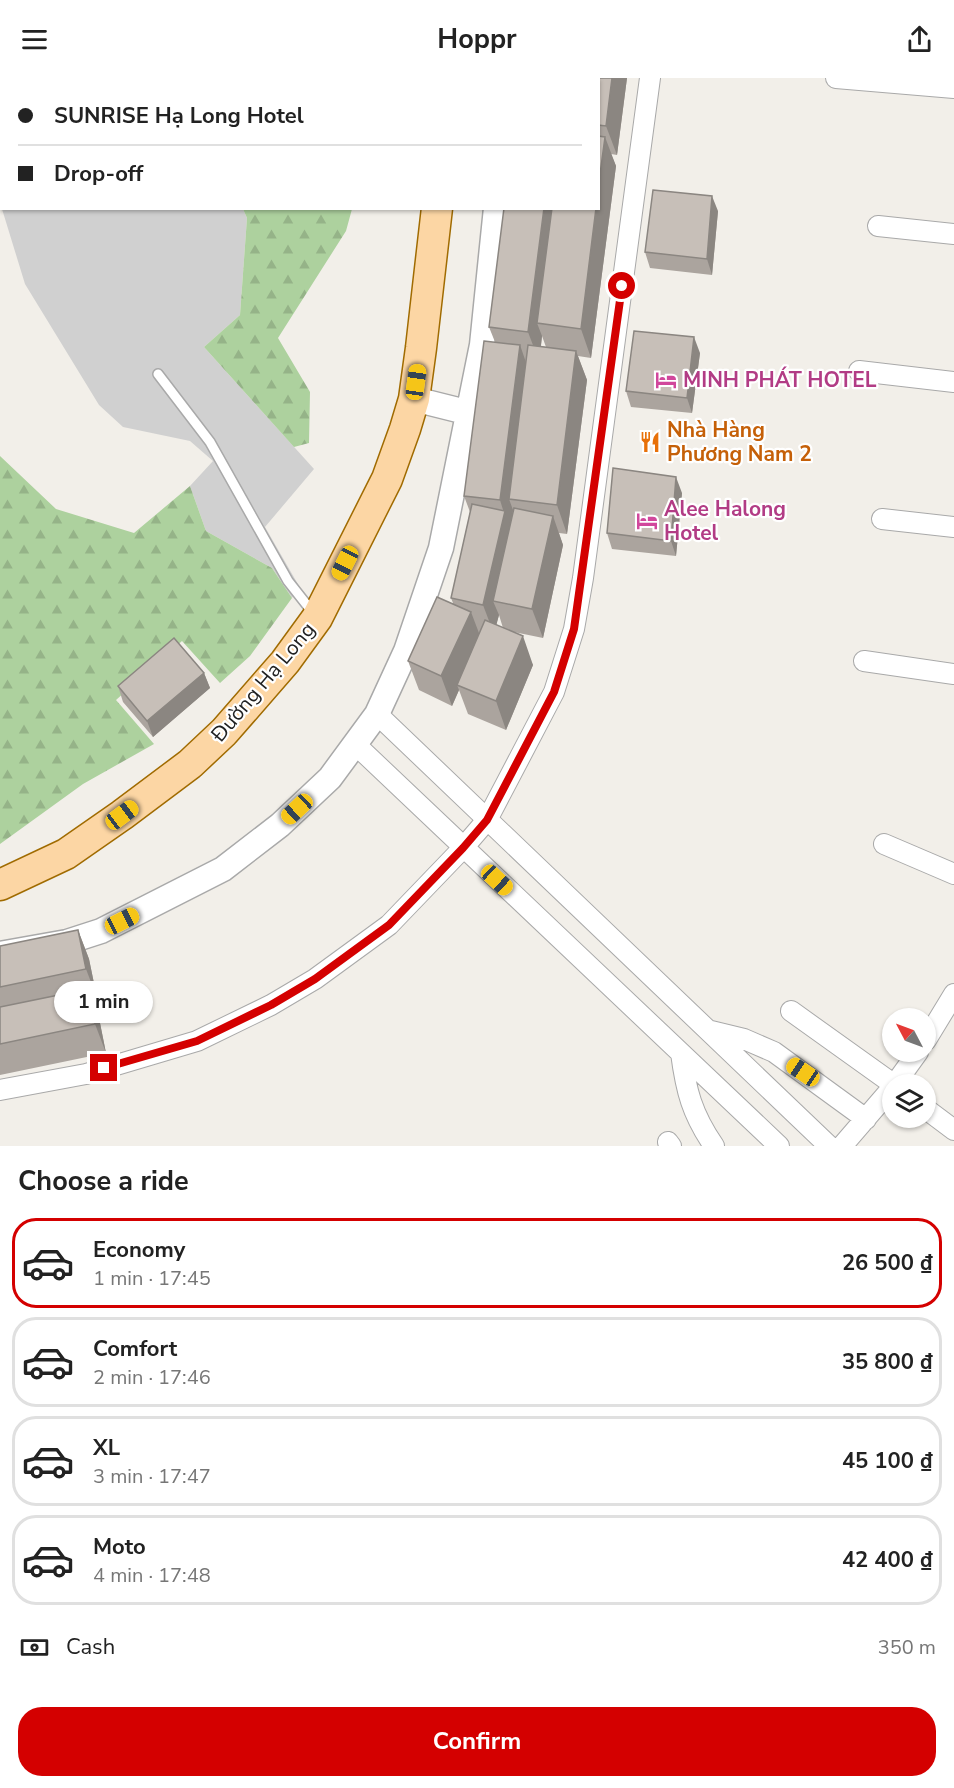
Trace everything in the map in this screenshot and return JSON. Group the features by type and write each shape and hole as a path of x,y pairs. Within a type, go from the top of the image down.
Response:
{"main road":[{"name":"Đường Hạ Long","path":"0,885 66,854 190,764 224,732 285,662 317,618 387,479 414,399 437,210"}],"street":[{"path":"0,1090 86,1074 197,1041 271,1005 315,979 389,925 487,820 554,692 574,629 650,78"},
{"path":"836,78 954,88"},
{"path":"0,954 67,942 101,931 223,868 280,825 330,778 356,746 377,714 406,651 441,548 482,345 496,210"},
{"path":"878,226 954,234"},
{"path":"859,371 954,382"},
{"path":"414,399 470,413"},
{"path":"882,519 954,527"},
{"path":"864,661 954,674"},
{"path":"377,714 829,1146"},
{"path":"356,746 779,1146"},
{"path":"884,844 954,874"},
{"path":"936,1023 954,993"},
{"path":"791,1011 882,1077"},
{"path":"707,1030 744,1040 774,1052 866,1119"},
{"path":"681,1053 686,1090 700,1126 714,1146"},
{"path":"842,1146 882,1100"},
{"path":"936,1116 954,1130"}],"lane":[{"path":"158,374 210,442 288,581 317,618"}],"shaded area":[{"path":"2,210 243,210 247,218 240,315 204,347 314,469 265,527 299,586 292,598 272,568 206,531 190,486 213,461 190,441 123,427 99,405 25,284"}],"green space":[{"path":"243,210 352,210 346,231 278,338 310,392 309,443 294,447 204,347 240,315 247,218"},
{"path":"0,456 56,509 134,533 190,486 206,531 272,568 292,598 250,656 220,683 182,641 116,700 154,744 83,784 0,844"}],"building":[{"path":"600,78 612,78 606,126 600,125"},
{"path":"600,136 605,137 600,174"},
{"path":"653,190 712,196 707,259 645,252"},
{"path":"504,210 544,210 528,332 489,327"},
{"path":"552,210 596,210 581,329 537,323"},
{"name":"MINH PHÁT HOTEL","path":"634,331 694,337 687,398 626,391"},
{"path":"484,341 520,345 500,500 464,496"},
{"path":"528,345 576,351 557,505 509,499"},
{"name":"Alee Halong Hotel","path":"613,468 676,477 671,541 607,533"},
{"path":"472,504 505,511 483,605 451,598"},
{"path":"514,508 553,516 532,609 493,601"},
{"path":"437,597 471,612 441,676 408,661"},
{"path":"485,620 523,636 496,701 457,685"},
{"path":"174,638 204,673 147,721 118,686"},
{"path":"78,930 86,969 0,987 0,946"},
{"path":"88,989 95,1024 0,1044 0,1007"}],"place":[{"name":"MINH PHÁT HOTEL","path":"666,380"},
{"name":"Nhà Hàng Phương Nam 2","path":"650,442"},
{"name":"Alee Halong Hotel","path":"647,521"}],"route":[{"path":"104,1068 197,1041 271,1005 315,979 389,925 487,820 554,692 574,629 583,578 622,286"}]}
